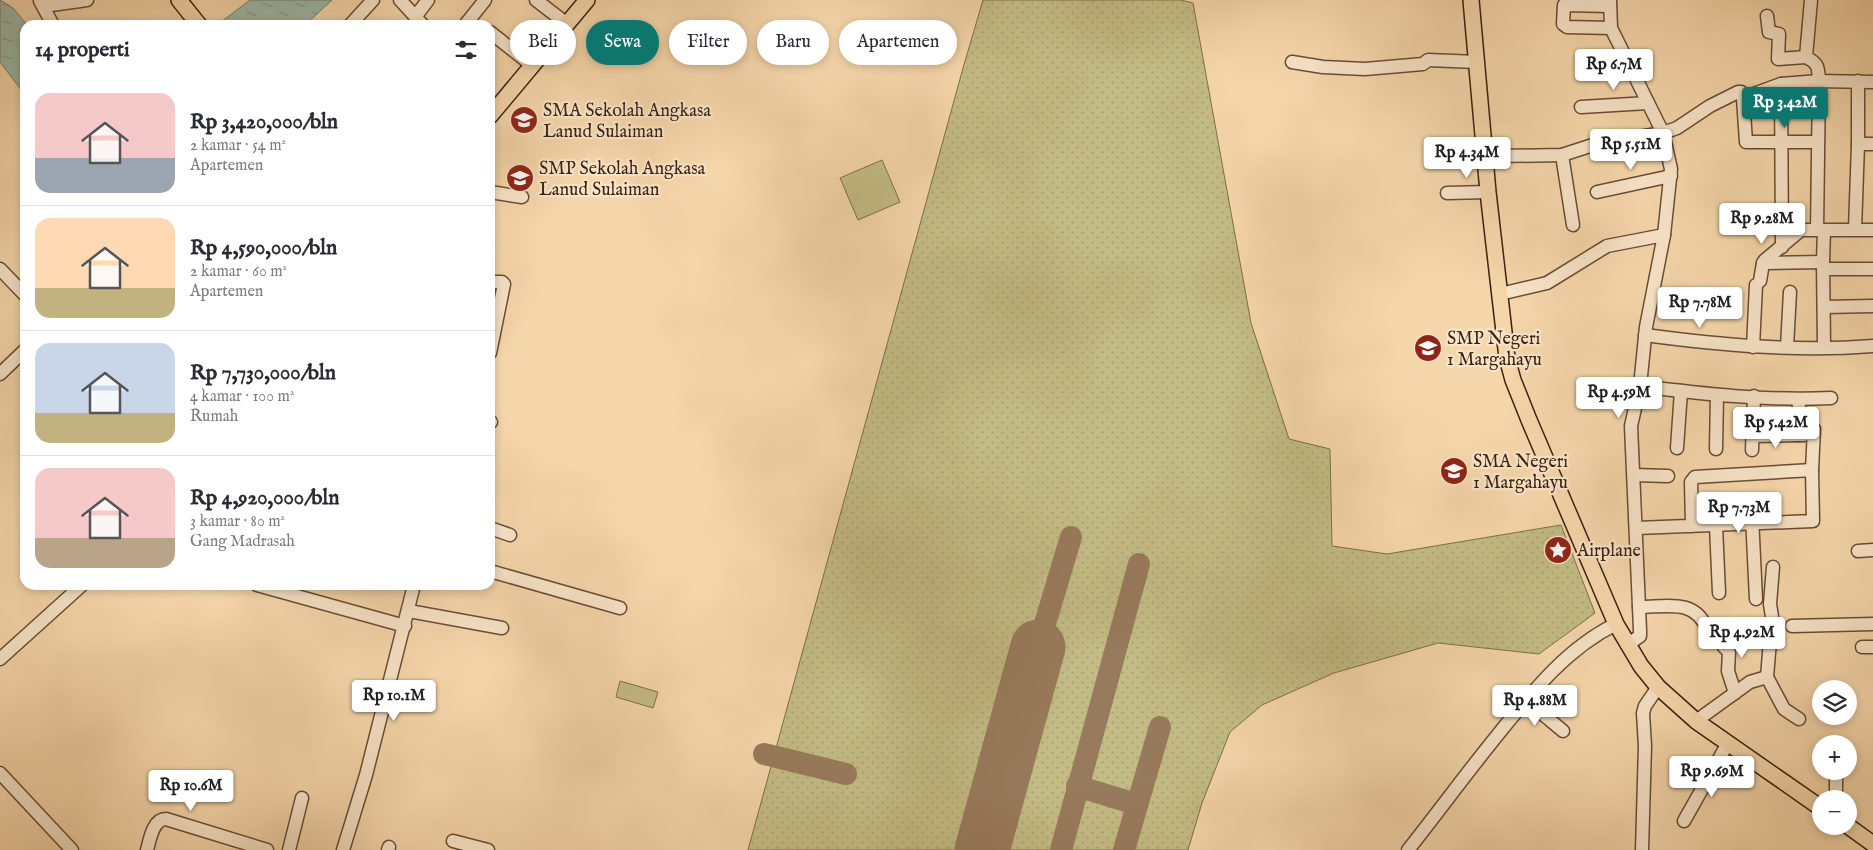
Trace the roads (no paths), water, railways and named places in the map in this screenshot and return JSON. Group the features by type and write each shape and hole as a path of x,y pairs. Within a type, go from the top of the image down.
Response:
{"main road":[{"path":"570,20 587,0"},
{"path":"1471,0 1488,192 1506,351 1513,380 1616,624 1627,645 1658,687 1696,720 1812,802"},
{"path":"183,1 194,20"},
{"path":"495,110 533,66"},
{"path":"1857,832 1873,844"}],"street":[{"path":"50,20 41,3 87,0"},
{"path":"355,20 373,0"},
{"path":"400,0 419,20"},
{"path":"420,20 428,0"},
{"path":"474,20 484,0"},
{"path":"536,0 562,20"},
{"path":"1806,57 1810,0"},
{"path":"1612,28 1567,27 1563,24 1564,5 1610,3 1612,28 1663,133 1669,155 1671,176 1664,235 1645,335 1640,386 1631,426 1637,525 1640,636 1627,645"},
{"path":"1767,16 1769,32 1779,34 1778,59 1806,57 1816,62 1818,66 1817,142 1823,266 1824,347"},
{"path":"495,36 533,66"},
{"path":"1292,62 1323,67 1365,69 1423,64 1428,60 1477,62"},
{"path":"1446,157 1562,155 1596,144 1663,133 1677,128 1738,92 1742,95 1781,84 1819,81 1873,82"},
{"path":"1855,229 1858,81"},
{"path":"1781,84 1782,247"},
{"path":"1742,95 1746,142 1817,142"},
{"path":"1581,107 1648,103"},
{"path":"1858,144 1873,144"},
{"path":"1562,155 1572,224"},
{"path":"1597,192 1671,176"},
{"path":"1447,193 1488,192"},
{"path":"495,193 522,197"},
{"path":"1782,229 1873,230"},
{"path":"1753,347 1758,283 1763,263 1802,230"},
{"path":"1500,294 1547,283 1607,246 1664,235"},
{"path":"1763,263 1873,269"},
{"path":"0,269 20,290"},
{"path":"0,288 10,279"},
{"path":"495,282 502,282 504,284 495,328"},
{"path":"1787,347 1790,292"},
{"path":"1824,307 1873,306"},
{"path":"1645,335 1753,347 1873,346"},
{"path":"0,374 20,355"},
{"path":"1640,386 1716,395 1799,400 1831,398"},
{"path":"1677,448 1681,391"},
{"path":"1716,395 1716,449"},
{"path":"1752,450 1754,396"},
{"path":"1637,525 1813,518 1812,470 1799,400"},
{"path":"1754,436 1805,433"},
{"path":"1692,523 1691,482 1696,477 1812,470"},
{"path":"1634,475 1668,476"},
{"path":"1692,523 1716,526 1752,520"},
{"path":"1752,520 1756,599"},
{"path":"1716,526 1719,593"},
{"path":"495,530 510,535"},
{"path":"1858,551 1873,550"},
{"path":"1773,568 1770,604 1772,609 1771,636 1767,677 1784,709 1799,719"},
{"path":"495,572 620,608"},
{"path":"0,659 76,590"},
{"path":"343,850 366,776 409,610 412,590"},
{"path":"303,591 405,626"},
{"path":"1639,607 1674,606 1687,608 1699,614 1707,629"},
{"path":"409,610 502,628"},
{"path":"1408,850 1526,700 1577,647 1596,634 1616,624"},
{"path":"1792,626 1873,624"},
{"path":"1724,647 1729,652 1728,671 1735,693"},
{"path":"1696,720 1753,680 1767,677"},
{"path":"1642,850 1645,746 1643,713 1645,706 1658,687"},
{"path":"1526,700 1563,731"},
{"path":"1684,821 1728,742"},
{"path":"0,773 72,850"},
{"path":"289,850 302,798"},
{"path":"147,850 157,822 161,819 166,819 267,850"},
{"path":"453,842 488,850"}],"water":[{"path":"0,0 13,8 23,20 20,20 20,88 0,62"},
{"path":"250,0 332,0 310,20 224,20"}],"place":[{"name":"SMA Sekolah Angkasa Lanud Sulaiman","path":"524,120"},
{"name":"SMP Sekolah Angkasa Lanud Sulaiman","path":"520,178"},
{"name":"SMP Negeri 1 Margahayu","path":"1428,348"},
{"name":"SMA Negeri 1 Margahayu","path":"1454,471"},
{"name":"Airplane","path":"1558,550"}]}
